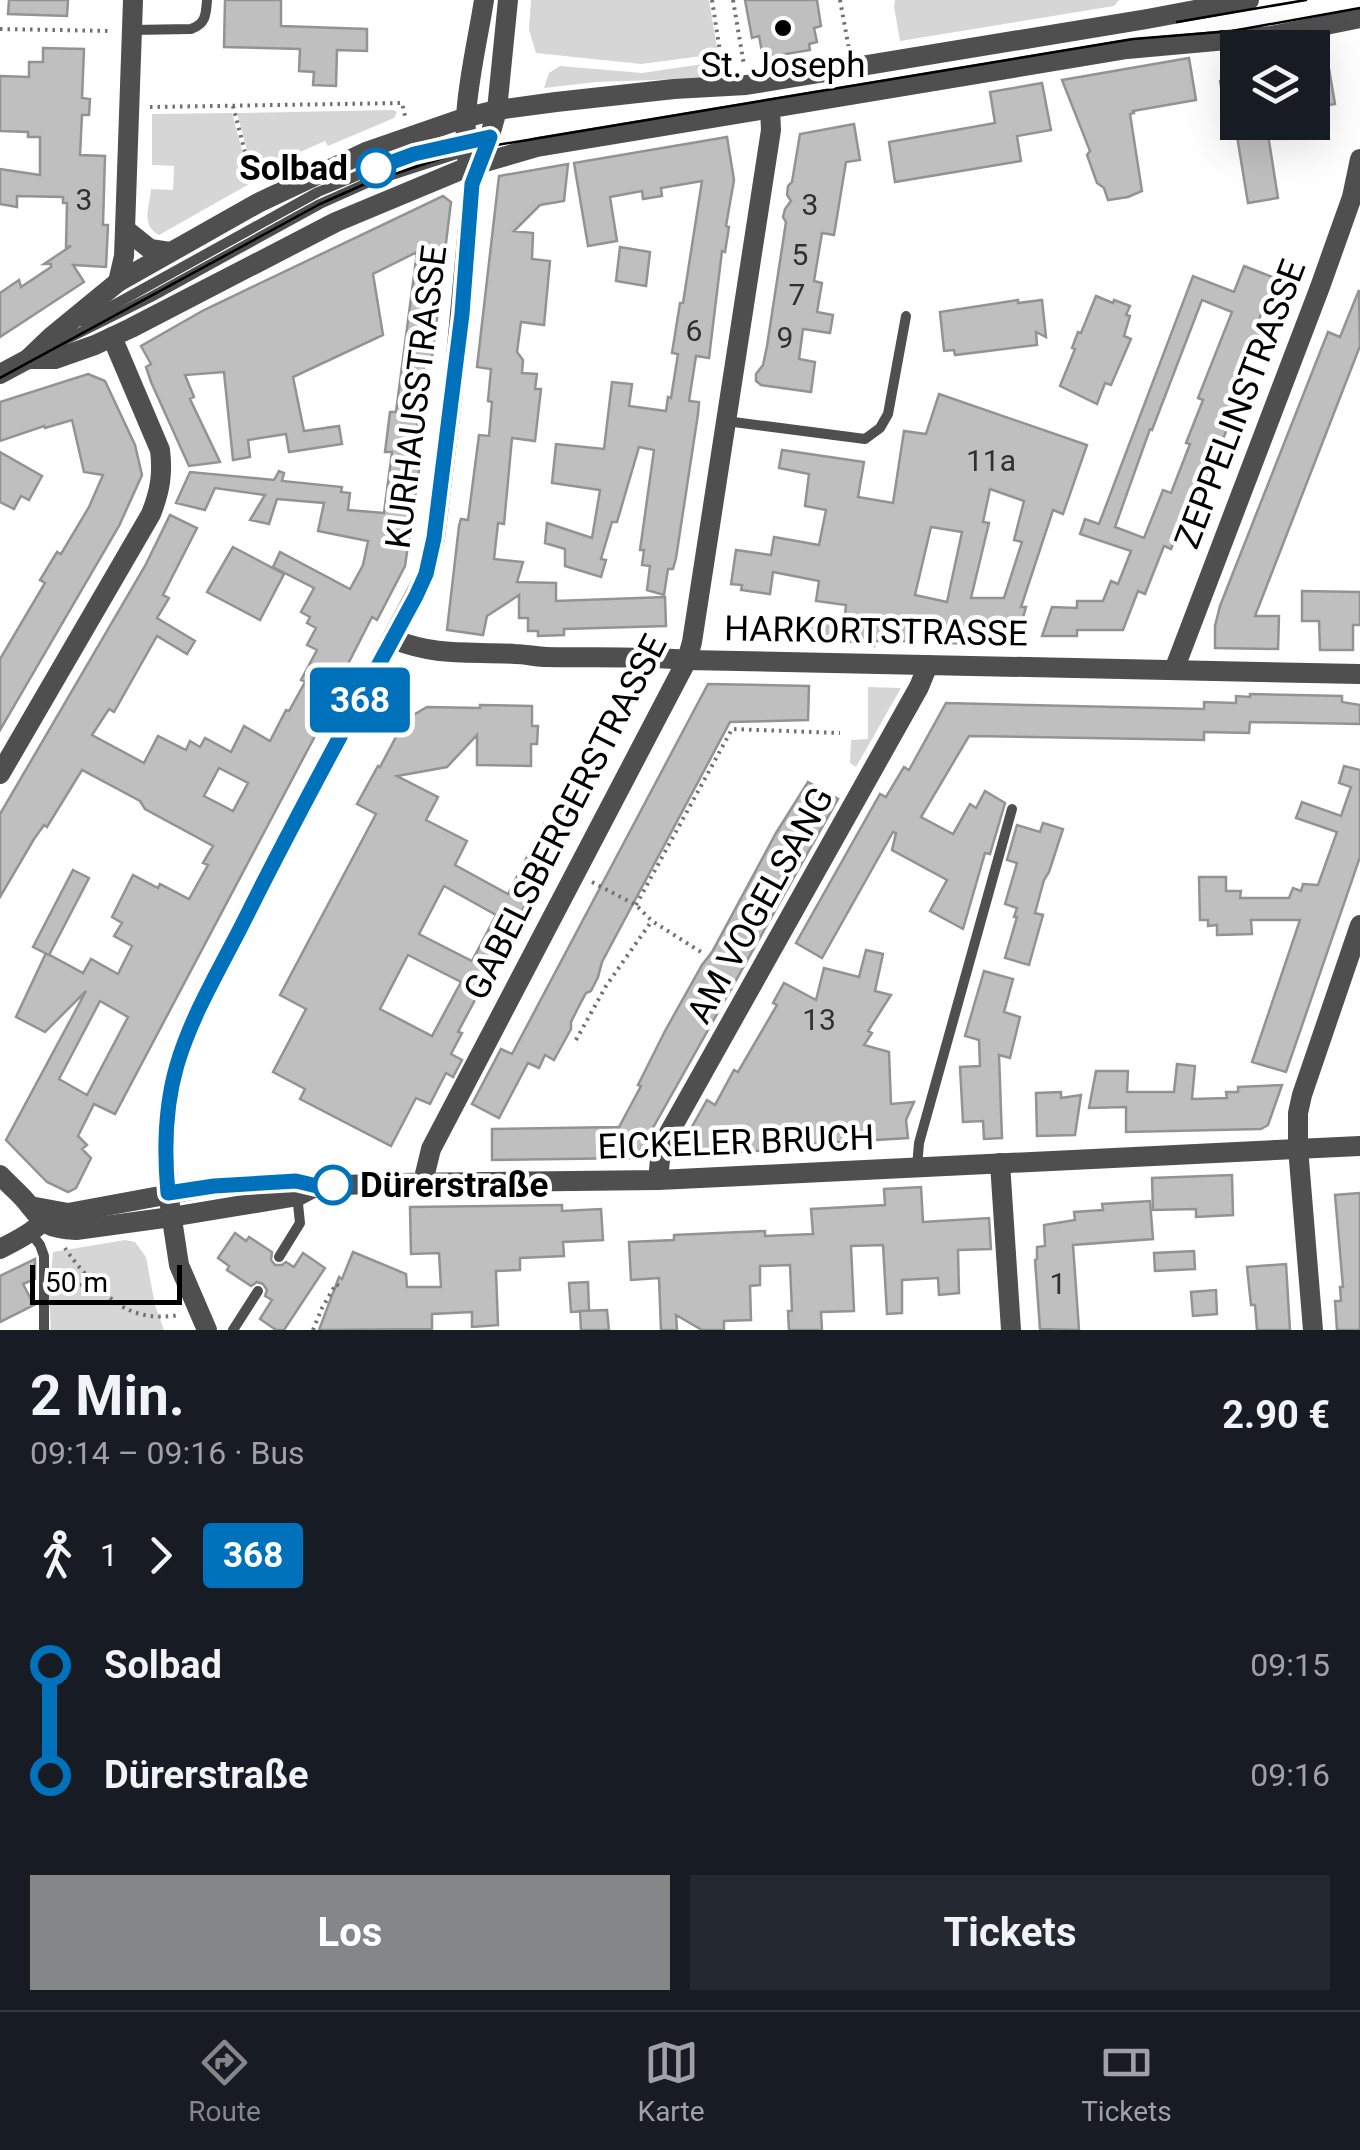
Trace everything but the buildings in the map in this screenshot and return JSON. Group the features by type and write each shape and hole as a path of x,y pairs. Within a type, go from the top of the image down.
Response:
{"street":[{"path":"118,282 125,229 132,0"},
{"name":"KURHAUSSTRASSE","path":"202,1321 179,1265 168,1193 166,1142 176,1066 192,1022 256,896 426,574 462,314 476,155 467,117 484,0"},
{"name":"KURHAUSSTRASSE","path":"476,155 497,110 508,0"},
{"path":"0,374 28,358 118,282 258,202 366,152 467,117 674,89 746,85 1146,10 1249,0"},
{"path":"1146,10 1151,46"},
{"path":"28,358 56,359 112,337 476,155 1151,46 1271,36 1360,18"},
{"name":"GABELSBERGERSTRASSE","path":"424,1182 432,1149 687,660 771,130 770,109"},
{"name":"ZEPPELINSTRASSE","path":"1174,670 1320,287 1352,197 1360,159"},
{"path":"125,229 150,249 170,252"},
{"path":"0,774 151,514 161,489 160,450 112,337"},
{"name":"HARKORTSTRASSE","path":"393,639 430,651 542,657 640,656 1360,674"},
{"name":"AM VOGELSANG","path":"658,1180 665,1140 928,665"},
{"path":"1313,1330 1298,1112 1360,925"},
{"name":"EICKELER BRUCH","path":"0,1249 44,1220 214,1186 304,1188 424,1182 658,1180 1360,1146"},
{"path":"1000,1163 1011,1330"},
{"path":"0,1175 44,1220"},
{"name":"EICKELER BRUCH","path":"44,1220 92,1228 171,1217 304,1188"}],"lane":[{"path":"132,30 198,27 206,14 206,0"},
{"path":"28,358 367,182 476,155"},
{"path":"725,421 865,440 880,428 888,414 906,316"},
{"name":"EICKELER BRUCH","path":"918,1167 919,1143 1012,809"},
{"path":"279,1257 300,1222 304,1188"},
{"path":"44,1220 40,1245 44,1256 44,1330"},
{"path":"233,1330 258,1290"}],"path":[{"path":"712,0 721,58"},
{"path":"733,0 745,74"},
{"path":"840,0 850,54"},
{"path":"0,29 132,30"},
{"path":"130,107 402,103 405,119"},
{"path":"233,106 258,202"},
{"path":"636,905 732,729 840,733"},
{"path":"576,873 636,905 652,921 700,952"},
{"path":"576,1040 606,986 652,921"},
{"path":"44,1220 94,1283 128,1310 202,1321"},
{"path":"43,1292 94,1283"},
{"path":"313,1330 336,1284 340,1286"}],"shaded area":[{"path":"531,0 709,0 718,54 641,64 536,53 529,30"},
{"path":"895,0 1119,0 1114,6 900,41"},
{"path":"710,63 712,78 544,88 549,73 560,66 642,73"},
{"path":"397,112 394,118 328,146 325,141 284,159 286,165 255,181 237,113"},
{"path":"232,113 251,183 159,235 148,221 151,189 173,190 174,166 152,165 152,114"},
{"path":"868,687 901,688 856,767 850,763 851,740 868,739"},
{"path":"125,1240 135,1242 146,1257 164,1330 51,1330 53,1252"}],"tram line":[{"path":"1177,22 1306,0"},
{"path":"0,378 320,204 367,183 467,150 1133,39 1232,31 1360,8"}],"bus line":[{"name":"368","path":"333,1185 296,1181 168,1193 166,1142 176,1066 192,1022 416,596 431,556 462,314 472,184 490,137 443,146 376,168"}],"place":[{"name":"St. Joseph","path":"783,28"},
{"name":"Solbad","path":"376,168"},
{"name":"Dürerstraße","path":"333,1185"}]}
